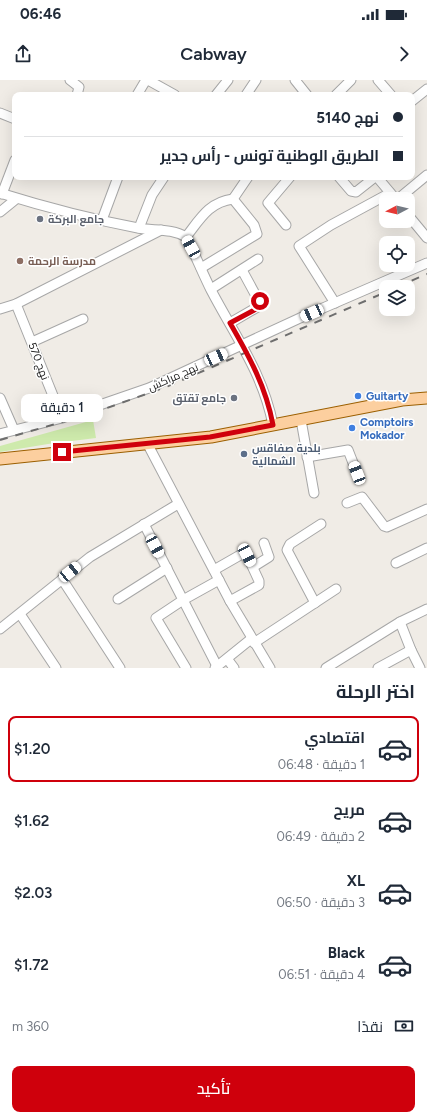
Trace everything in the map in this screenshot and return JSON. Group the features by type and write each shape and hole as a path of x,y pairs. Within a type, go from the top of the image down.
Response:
{"main road":[{"path":"0,459 210,437 402,400 427,398"}],"street":[{"path":"139,92 147,80 169,92"},
{"path":"218,92 228,80"},
{"path":"248,92 256,80"},
{"path":"297,80 303,92"},
{"path":"339,92 351,80"},
{"path":"378,80 388,92"},
{"path":"76,82 79,90 78,92"},
{"path":"415,99 427,89"},
{"path":"0,113 12,118"},
{"path":"12,167 1,194 102,220 139,228 161,230 186,237 211,289 243,345 266,398 273,425"},
{"path":"402,192 427,175"},
{"path":"102,220 117,180"},
{"path":"139,228 152,195 162,180"},
{"path":"234,199 246,180"},
{"path":"286,225 268,203 287,180"},
{"path":"341,180 351,192 356,192 372,180"},
{"path":"379,180 390,192"},
{"path":"0,212 16,199"},
{"path":"186,237 208,209 225,200 234,199"},
{"path":"201,268 257,234 254,226 234,199"},
{"path":"335,302 300,246 331,226 379,204"},
{"path":"415,223 427,238"},
{"path":"0,309 16,304 161,230"},
{"path":"211,289 258,259"},
{"name":"نهج مراكش","path":"0,434 62,418 149,388 335,302 427,263"},
{"path":"230,323 261,305 242,270"},
{"name":"نهج 570","path":"16,304 62,418"},
{"path":"32,342 83,319"},
{"path":"0,398 14,430"},
{"path":"301,420 314,493"},
{"path":"147,443 230,601 270,668"},
{"path":"307,457 348,450 357,473"},
{"path":"347,503 362,497 384,526 387,527 427,509"},
{"path":"0,629 90,557 178,504"},
{"path":"144,524 216,667 253,641 336,589"},
{"path":"315,603 287,550 290,544 321,524"},
{"path":"253,567 269,557 264,544"},
{"path":"396,563 427,548"},
{"path":"214,570 245,553 253,567 259,585 230,601"},
{"path":"118,599 167,568"},
{"path":"62,579 120,668"},
{"path":"186,668 156,618 183,600 219,580"},
{"path":"326,668 400,622 427,609"},
{"path":"20,614 56,668"},
{"path":"400,622 420,668"},
{"path":"378,668 411,650"},
{"path":"228,660 234,668"}],"green space":[{"path":"93,420 96,438 0,452 0,446"}],"railway":[{"path":"413,280 427,274"},
{"path":"0,440 93,413 166,387 379,295"}],"place":[{"name":"جامع البركة","path":"40,219"},
{"name":"مدرسة الرحمة","path":"20,261"},
{"name":"Guitarty","path":"358,396"},
{"name":"جامع تقتق","path":"234,398"},
{"name":"Comptoirs Mokador","path":"352,428"},
{"name":"بلدية صفاقس الشمالية","path":"244,454"}],"route":[{"path":"62,452 180,441 273,425 269,405 257,374 230,323 260,307 260,301"}]}
